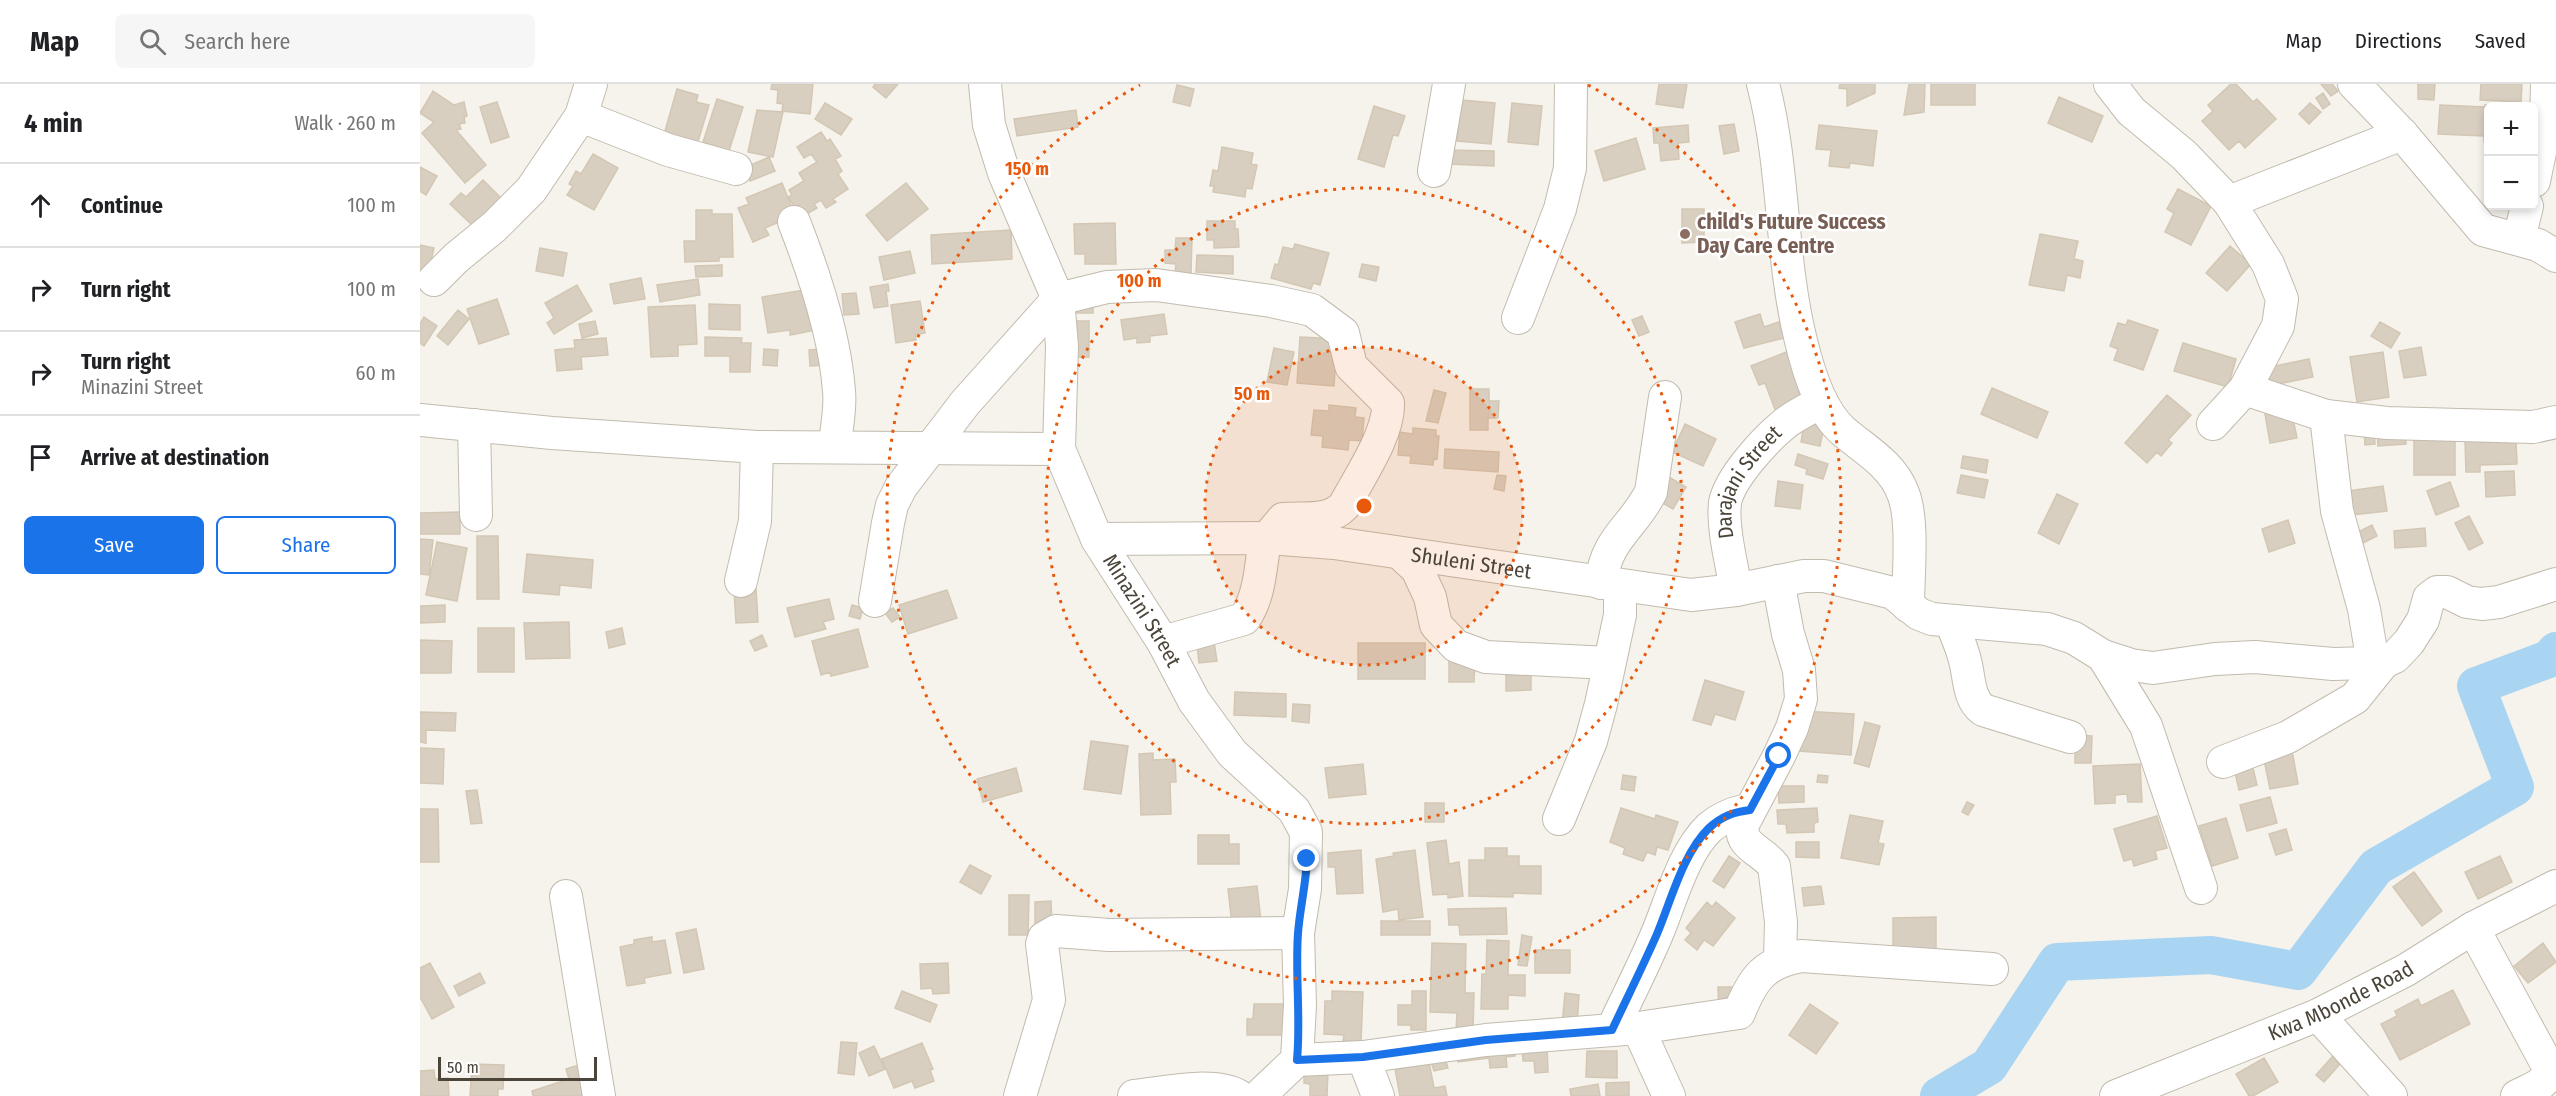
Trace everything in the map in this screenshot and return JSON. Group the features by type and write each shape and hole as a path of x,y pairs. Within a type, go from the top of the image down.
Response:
{"street":[{"path":"434,280 456,258 494,227 531,190 581,116 591,84"},
{"name":"Minazini Street","path":"985,84 989,125 1004,173 1058,299 1062,346 1059,449 1097,539 1163,642 1194,701 1232,753 1294,810 1306,832 1305,889 1298,933 1300,1005 1297,1060"},
{"path":"1434,171 1449,84"},
{"path":"1518,318 1560,209 1570,168 1571,84"},
{"path":"1763,84 1773,122 1789,267 1801,341 1822,402 1841,430 1891,472 1904,494 1909,526 1908,606"},
{"path":"2110,84 2131,111 2184,155 2229,202 2268,264 2282,299 2278,326 2245,389 2213,424"},
{"path":"2354,84 2402,134 2483,231 2538,245 2556,256"},
{"path":"2538,162 2546,123 2547,84"},
{"path":"581,116 668,150 736,169"},
{"path":"2229,202 2402,134"},
{"path":"2519,239 2526,210"},
{"path":"794,222 815,277 840,392 835,446"},
{"path":"875,601 892,505 901,487 965,403 1058,299 1107,287 1156,285 1312,310 1343,333 1351,366 1364,382 1384,397 1388,403 1389,413 1380,439 1344,506 1336,514 1325,518 1282,519 1266,538 1256,593 1251,610 1244,619 1163,642"},
{"path":"2245,389 2326,416 2387,423 2533,427 2556,422"},
{"path":"1559,819 1591,741 1620,615 1603,563 1610,547 1651,492 1665,397"},
{"name":"Darajani Street","path":"1736,590 1725,516 1725,501 1730,488 1758,450 1784,424 1822,402"},
{"path":"2223,762 2288,737 2355,698 2378,663 2337,511 2326,416"},
{"path":"420,420 757,447 1059,449"},
{"path":"474,425 476,515"},
{"path":"741,581 755,522 757,447"},
{"name":"Shuleni Street","path":"1097,539 1266,538 1334,543 1402,555 1536,571 1691,595 1736,590 1804,576 1824,576 1893,593 1908,606 1932,619 2047,629 2074,638 2103,656"},
{"path":"1402,555 1418,569 1430,597 1436,625 1456,646 1486,657 1609,663"},
{"path":"1778,581 1788,634 1799,670 1801,699 1792,729 1750,810 1741,833 1743,841 1769,859 1774,866 1781,922 1780,960"},
{"path":"2103,656 2131,665 2153,668 2215,659 2254,657 2333,664 2378,663 2395,657 2409,642 2423,620 2429,598 2437,592 2447,592 2467,602 2482,604 2499,602 2556,584"},
{"path":"1951,621 1965,658 1973,697 1977,705 1983,710 2070,737"},
{"path":"2103,656 2146,726 2201,888"},
{"path":"1625,1029 1668,903 1696,845 1723,817 1750,810"},
{"name":"Kwa Mbonde Road","path":"2116,1096 2318,1015 2406,970 2473,928 2556,886"},
{"path":"566,896 599,1096"},
{"path":"2473,928 2549,1068 2549,1076 2543,1082 2517,1096"},
{"path":"1020,1096 1049,1000 1042,944 1044,938 1056,931 1109,936 1298,933"},
{"path":"1259,1096 1297,1060 1363,1057 1486,1040 1625,1029 1739,1013 1745,998 1764,969 1780,960 1801,956 1992,969"},
{"path":"2318,1015 2391,1096"},
{"path":"1625,1029 1670,1096"},
{"path":"1363,1057 1378,1096"},
{"path":"1134,1096 1199,1088 1234,1093 1239,1096"}],"building":[{"path":"772,84 813,84 810,114 782,111 783,104 777,103 778,90 771,89"},
{"path":"875,84 898,84 886,98 873,87"},
{"path":"1659,84 1687,84 1683,108 1656,104"},
{"path":"1840,84 1875,84 1875,93 1847,106 1847,89 1839,88"},
{"path":"1909,84 1925,84 1924,112 1904,115"},
{"path":"1931,84 1975,84 1975,105 1931,105"},
{"path":"2231,84 2236,84 2253,102 2257,99 2276,119 2245,148 2239,141 2229,150 2202,121 2213,111 2208,105"},
{"path":"2321,84 2332,84 2338,91 2331,96"},
{"path":"2418,84 2435,84 2434,100 2418,99"},
{"path":"2481,84 2522,84 2521,102 2480,100"},
{"path":"1177,85 1194,89 1190,106 1173,102"},
{"path":"677,89 698,95 696,102 709,105 697,145 663,138"},
{"path":"433,91 454,105 464,102 467,116 464,117 465,123 459,124 461,129 456,130 486,165 465,183 422,133 434,122 420,113"},
{"path":"2323,93 2330,104 2323,109 2316,98"},
{"path":"2059,97 2103,116 2092,142 2048,123"},
{"path":"717,99 743,107 729,151 703,142"},
{"path":"1461,100 1495,103 1491,144 1457,141"},
{"path":"497,102 509,137 491,143 480,107"},
{"path":"825,103 852,119 841,135 815,119"},
{"path":"1512,103 1542,106 1538,145 1508,142"},
{"path":"2310,103 2321,112 2309,124 2299,114"},
{"path":"2440,105 2484,107 2484,136 2438,134"},
{"path":"1374,106 1405,116 1398,136 1393,135 1384,167 1358,159"},
{"path":"757,110 783,112 773,157 748,152"},
{"path":"1076,110 1078,127 1017,136 1014,119"},
{"path":"1734,124 1739,151 1724,154 1719,126"},
{"path":"1688,125 1689,142 1678,143 1679,159 1661,161 1659,143 1654,143 1653,128"},
{"path":"1819,125 1877,131 1873,166 1850,163 1849,168 1829,166 1831,150 1816,149"},
{"path":"821,132 827,141 830,139 841,156 835,159 842,171 838,174 848,189 833,199 836,202 826,208 821,200 814,204 817,208 805,215 799,205 795,207 788,197 792,195 789,190 804,181 799,173 817,162 811,154 804,158 797,147"},
{"path":"1636,138 1645,169 1604,181 1595,151"},
{"path":"1222,147 1253,153 1251,164 1257,165 1252,189 1246,188 1245,197 1213,192 1214,186 1210,186 1213,170 1218,171"},
{"path":"1448,150 1494,151 1494,166 1448,164"},
{"path":"593,154 618,168 594,210 567,195 573,186 569,184 576,171 581,174"},
{"path":"769,157 775,171 750,181 744,168"},
{"path":"420,167 437,176 426,195 420,191"},
{"path":"483,180 501,198 473,226 450,204 461,193 466,197"},
{"path":"782,183 795,215 765,228 769,235 753,242 738,208 749,204 746,198"},
{"path":"906,183 928,209 887,241 866,215"},
{"path":"2178,189 2211,206 2191,245 2165,232 2174,213 2167,209"},
{"path":"1682,209 1704,209 1704,242 1682,243"},
{"path":"696,210 712,210 712,214 732,214 733,257 719,257 719,261 685,262 684,241 696,241"},
{"path":"1207,221 1235,221 1239,247 1214,248 1214,240 1207,240"},
{"path":"1115,223 1116,264 1085,264 1085,254 1075,254 1074,224"},
{"path":"1011,230 1012,259 932,264 931,235"},
{"path":"2040,234 2078,241 2074,259 2083,261 2080,278 2067,275 2064,291 2029,285"},
{"path":"1176,238 1192,238 1191,273 1175,273 1176,264 1165,263 1165,250 1175,250"},
{"path":"1295,244 1329,253 1320,285 1313,283 1311,289 1271,278 1275,264 1278,265 1283,247 1293,249"},
{"path":"420,245 434,248 428,274 420,272"},
{"path":"2230,246 2251,264 2227,291 2206,273"},
{"path":"540,248 567,253 563,276 536,271"},
{"path":"910,251 915,273 884,280 879,257"},
{"path":"1197,255 1233,256 1233,274 1196,272"},
{"path":"1362,264 1379,267 1376,281 1359,277"},
{"path":"722,265 722,276 696,277 695,266"},
{"path":"641,278 645,299 614,304 610,284"},
{"path":"698,279 700,295 660,302 657,285"},
{"path":"888,284 889,291 886,291 888,306 874,308 870,287"},
{"path":"577,285 592,311 554,334 547,323 554,318 545,303"},
{"path":"810,289 816,330 790,335 790,330 768,333 762,297"},
{"path":"856,293 859,314 844,315 842,294"},
{"path":"1072,298 1093,298 1093,313 1072,313"},
{"path":"497,299 509,334 479,344 467,309"},
{"path":"920,301 925,333 915,335 916,340 896,343 891,305"},
{"path":"709,304 740,305 740,330 709,329"},
{"path":"695,305 697,344 678,345 678,356 651,357 648,307"},
{"path":"458,310 469,319 448,345 437,336"},
{"path":"1164,314 1167,334 1150,336 1150,342 1137,343 1137,338 1124,340 1121,320"},
{"path":"1760,314 1764,327 1779,322 1784,338 1744,348 1735,322"},
{"path":"1642,316 1649,332 1639,336 1632,320"},
{"path":"424,317 437,326 424,346 420,343 420,324"},
{"path":"2128,320 2158,330 2143,370 2114,360 2118,349 2110,346 2118,323 2126,325"},
{"path":"595,321 598,334 582,338 579,324"},
{"path":"1076,321 1089,321 1089,357 1075,357"},
{"path":"2380,322 2400,333 2391,348 2371,336"},
{"path":"705,337 742,338 741,343 751,343 750,372 730,372 730,356 705,356"},
{"path":"1300,337 1337,339 1334,386 1297,383"},
{"path":"606,338 608,355 581,357 582,369 557,371 555,350 575,348 574,340"},
{"path":"2183,343 2236,359 2228,387 2174,371"},
{"path":"2421,347 2426,375 2404,378 2399,351"},
{"path":"1274,348 1294,352 1287,385 1267,382"},
{"path":"764,349 778,350 777,366 763,365"},
{"path":"823,349 825,365 810,366 809,350"},
{"path":"1789,351 1808,400 1776,412 1765,383 1759,385 1751,366"},
{"path":"2383,352 2389,397 2357,402 2350,357"},
{"path":"2309,359 2313,377 2259,388 2256,370"},
{"path":"1992,388 2048,412 2037,438 1981,414"},
{"path":"1470,389 1489,389 1489,401 1499,401 1498,418 1488,418 1488,430 1470,430"},
{"path":"1434,390 1446,393 1438,423 1426,421"},
{"path":"2167,395 2191,415 2168,440 2172,443 2161,456 2157,452 2147,463 2125,443"},
{"path":"1329,405 1356,408 1355,417 1364,418 1362,441 1349,440 1348,450 1322,447 1323,436 1311,435 1314,410 1329,411"},
{"path":"2291,409 2297,438 2270,443 2265,414"},
{"path":"1805,419 1825,422 1820,446 1801,442"},
{"path":"1685,424 1716,439 1703,466 1672,452"},
{"path":"1413,428 1436,430 1436,436 1439,436 1437,459 1434,458 1433,465 1410,463 1411,456 1398,455 1400,432 1413,434"},
{"path":"2405,428 2406,444 2378,446 2377,429"},
{"path":"2374,429 2375,444 2365,445 2364,430"},
{"path":"2414,433 2455,433 2455,475 2414,475"},
{"path":"2516,439 2517,464 2480,465 2480,472 2466,472 2465,440"},
{"path":"1445,449 1499,452 1498,472 1444,468"},
{"path":"1798,454 1828,464 1823,479 1806,474 1807,469 1795,465"},
{"path":"1963,456 1988,460 1986,473 1961,468"},
{"path":"2514,471 2515,495 2486,497 2485,472"},
{"path":"1497,475 1506,476 1504,491 1494,489"},
{"path":"1961,475 1988,480 1984,498 1957,493"},
{"path":"1667,476 1686,487 1673,509 1654,498"},
{"path":"1778,481 1803,485 1800,509 1775,506"},
{"path":"2450,482 2459,506 2436,515 2427,491"},
{"path":"2383,486 2387,511 2352,515 2349,491"},
{"path":"2057,494 2078,504 2059,544 2038,533"},
{"path":"460,512 460,534 420,534 420,513"},
{"path":"2469,516 2483,543 2469,550 2455,523"},
{"path":"2288,520 2295,543 2269,552 2262,529"},
{"path":"2372,525 2377,536 2363,543 2358,532"},
{"path":"2425,528 2426,546 2395,548 2394,531"},
{"path":"477,536 498,536 499,599 477,599"},
{"path":"420,539 433,540 429,575 420,574"},
{"path":"437,542 467,548 457,601 426,595"},
{"path":"527,554 593,560 591,588 560,585 559,595 523,592"},
{"path":"756,588 758,622 736,623 734,590"},
{"path":"947,590 957,618 908,634 899,605"},
{"path":"829,599 834,619 823,622 826,629 795,637 787,608"},
{"path":"445,605 445,622 420,623 420,606"},
{"path":"852,605 863,608 860,619 849,616"},
{"path":"893,608 900,617 892,622 885,613"},
{"path":"569,622 570,658 526,659 524,623"},
{"path":"478,628 514,628 514,672 478,672"},
{"path":"622,628 625,644 609,648 606,632"},
{"path":"858,629 868,667 831,676 830,672 821,675 812,641"},
{"path":"762,635 767,646 755,651 750,641"},
{"path":"1213,635 1217,661 1199,663 1196,637"},
{"path":"420,640 452,641 451,673 420,673"},
{"path":"1358,643 1425,643 1425,679 1358,679"},
{"path":"1449,660 1475,661 1474,682 1449,682"},
{"path":"1506,675 1531,675 1531,690 1506,691"},
{"path":"1705,680 1744,692 1735,720 1715,714 1711,725 1693,720"},
{"path":"1235,692 1286,694 1286,717 1234,715"},
{"path":"1293,704 1310,705 1309,723 1292,721"},
{"path":"1801,711 1854,714 1851,755 1799,751"},
{"path":"420,712 456,713 455,731 426,730 426,743 420,742"},
{"path":"1865,722 1880,726 1869,767 1854,763"},
{"path":"2075,735 2092,736 2091,763 2075,763"},
{"path":"1091,741 1128,746 1121,794 1084,789"},
{"path":"420,748 444,749 443,784 420,783"},
{"path":"2292,750 2298,784 2270,789 2263,755"},
{"path":"1153,753 1153,760 1175,759 1176,782 1170,782 1171,814 1141,815 1139,754"},
{"path":"2250,755 2257,785 2239,790 2232,759"},
{"path":"1363,764 1366,794 1329,798 1325,768"},
{"path":"2140,764 2142,802 2128,802 2127,794 2115,795 2115,803 2095,804 2093,766"},
{"path":"1016,768 1022,791 983,802 977,779"},
{"path":"1623,775 1636,777 1634,791 1621,789"},
{"path":"1818,775 1828,776 1827,783 1817,782"},
{"path":"1778,786 1804,786 1804,802 1779,803"},
{"path":"477,790 482,823 471,824 466,791"},
{"path":"2270,797 2277,823 2247,831 2240,805"},
{"path":"1967,802 1974,805 1968,815 1962,812"},
{"path":"1425,803 1444,803 1444,822 1425,822"},
{"path":"1621,808 1655,819 1656,815 1678,822 1668,850 1657,847 1655,855 1647,852 1643,861 1623,854 1625,848 1610,842"},
{"path":"1817,808 1818,822 1814,823 1814,832 1787,833 1786,824 1778,824 1777,810"},
{"path":"420,809 438,809 439,862 420,862"},
{"path":"1850,815 1883,821 1878,843 1884,844 1879,865 1841,858"},
{"path":"2157,816 2167,848 2155,851 2157,859 2134,866 2132,859 2124,861 2114,829"},
{"path":"2226,818 2238,858 2212,866 2199,826"},
{"path":"2286,829 2292,850 2276,855 2269,834"},
{"path":"1198,835 1229,835 1229,844 1239,844 1239,864 1198,864"},
{"path":"1446,840 1449,864 1459,862 1463,896 1448,898 1448,894 1433,895 1427,843"},
{"path":"1796,842 1819,842 1819,858 1796,857"},
{"path":"1485,848 1507,848 1507,856 1519,856 1519,866 1541,866 1541,894 1513,893 1513,897 1469,896 1469,860 1485,860"},
{"path":"1361,850 1363,893 1337,894 1335,867 1328,867 1328,853"},
{"path":"1415,850 1423,917 1399,920 1398,909 1383,912 1376,859 1394,856 1393,853"},
{"path":"1729,856 1740,863 1724,888 1713,881"},
{"path":"2500,856 2512,882 2478,899 2465,872"},
{"path":"970,865 991,876 981,894 960,882"},
{"path":"2414,872 2442,911 2422,926 2393,887"},
{"path":"1257,886 1261,921 1232,924 1228,889"},
{"path":"1821,886 1824,904 1804,906 1802,888"},
{"path":"1009,895 1029,895 1028,935 1009,935"},
{"path":"1051,901 1052,927 1035,928 1035,902"},
{"path":"1707,902 1712,907 1716,902 1735,918 1713,946 1704,940 1697,950 1685,940 1691,933 1686,928"},
{"path":"1506,908 1507,934 1460,935 1459,925 1449,925 1448,909"},
{"path":"1936,917 1936,950 1893,951 1893,918"},
{"path":"1381,921 1430,921 1430,935 1381,935"},
{"path":"696,929 704,969 684,973 676,933"},
{"path":"1522,935 1532,937 1527,966 1518,965"},
{"path":"652,937 652,942 665,940 671,973 644,978 645,983 627,986 620,947 634,944 634,940"},
{"path":"1487,940 1509,941 1508,975 1525,975 1525,996 1508,995 1508,1009 1481,1009 1482,974 1486,974"},
{"path":"1432,943 1466,944 1465,993 1474,993 1473,1031 1456,1031 1457,1013 1430,1012"},
{"path":"2543,943 2556,962 2528,983 2514,966"},
{"path":"1535,950 1570,950 1570,973 1535,973"},
{"path":"430,963 454,1007 432,1019 420,997 420,968"},
{"path":"948,963 949,993 933,994 932,988 921,989 920,964"},
{"path":"480,973 485,983 459,996 454,986"},
{"path":"1718,987 1734,987 1735,1012 1719,1013"},
{"path":"2453,990 2470,1024 2400,1060 2381,1024 2397,1016 2395,1011 2418,999 2421,1006"},
{"path":"902,991 937,1005 930,1022 895,1008"},
{"path":"1332,991 1363,992 1361,1042 1343,1041 1344,1035 1324,1034 1325,1001 1332,1001"},
{"path":"1412,991 1426,991 1426,1030 1411,1030 1411,1025 1398,1025 1398,1005 1412,1005"},
{"path":"1565,993 1579,995 1577,1026 1562,1025"},
{"path":"1254,1004 1291,1004 1290,1035 1247,1035 1247,1019 1253,1019"},
{"path":"1810,1004 1838,1023 1816,1054 1789,1035"},
{"path":"1513,1041 1515,1056 1506,1057 1507,1067 1490,1068 1489,1058 1458,1062 1456,1047"},
{"path":"841,1042 857,1043 854,1075 838,1073"},
{"path":"922,1043 933,1069 930,1070 934,1081 915,1088 912,1081 894,1088 882,1059"},
{"path":"874,1046 885,1069 869,1076 859,1053"},
{"path":"1547,1046 1548,1072 1535,1073 1534,1061 1523,1061 1522,1047"},
{"path":"2340,1048 2348,1055 2324,1082 2316,1075"},
{"path":"1587,1051 1617,1051 1617,1078 1586,1077"},
{"path":"1428,1057 1434,1088 1445,1086 1447,1096 1400,1096 1395,1069 1404,1068 1403,1061"},
{"path":"1445,1058 1448,1068 1434,1071 1431,1062"},
{"path":"2264,1058 2278,1082 2249,1096 2236,1074"},
{"path":"472,1064 504,1065 503,1089 498,1089 498,1096 470,1096"},
{"path":"582,1064 587,1096 533,1096 532,1091 569,1079 566,1069"},
{"path":"434,1070 435,1079 448,1078 449,1096 420,1096 420,1071"},
{"path":"1304,1071 1328,1071 1327,1096 1310,1096 1310,1084 1304,1083"},
{"path":"1629,1082 1629,1096 1606,1096 1606,1083"},
{"path":"1598,1084 1600,1096 1571,1096 1570,1089"}],"waterway":[{"path":"1939,1096 1989,1066 2057,962 2211,955 2298,971 2376,867 2515,787 2476,686 2549,659 2556,651"}],"place":[{"name":"child's Future Success Day Care Centre","path":"1685,234"}],"route":[{"path":"1307,859 1298,933 1300,1005 1297,1060 1363,1057 1486,1040 1612,1030 1696,845 1723,817 1750,810 1779,756"}]}
